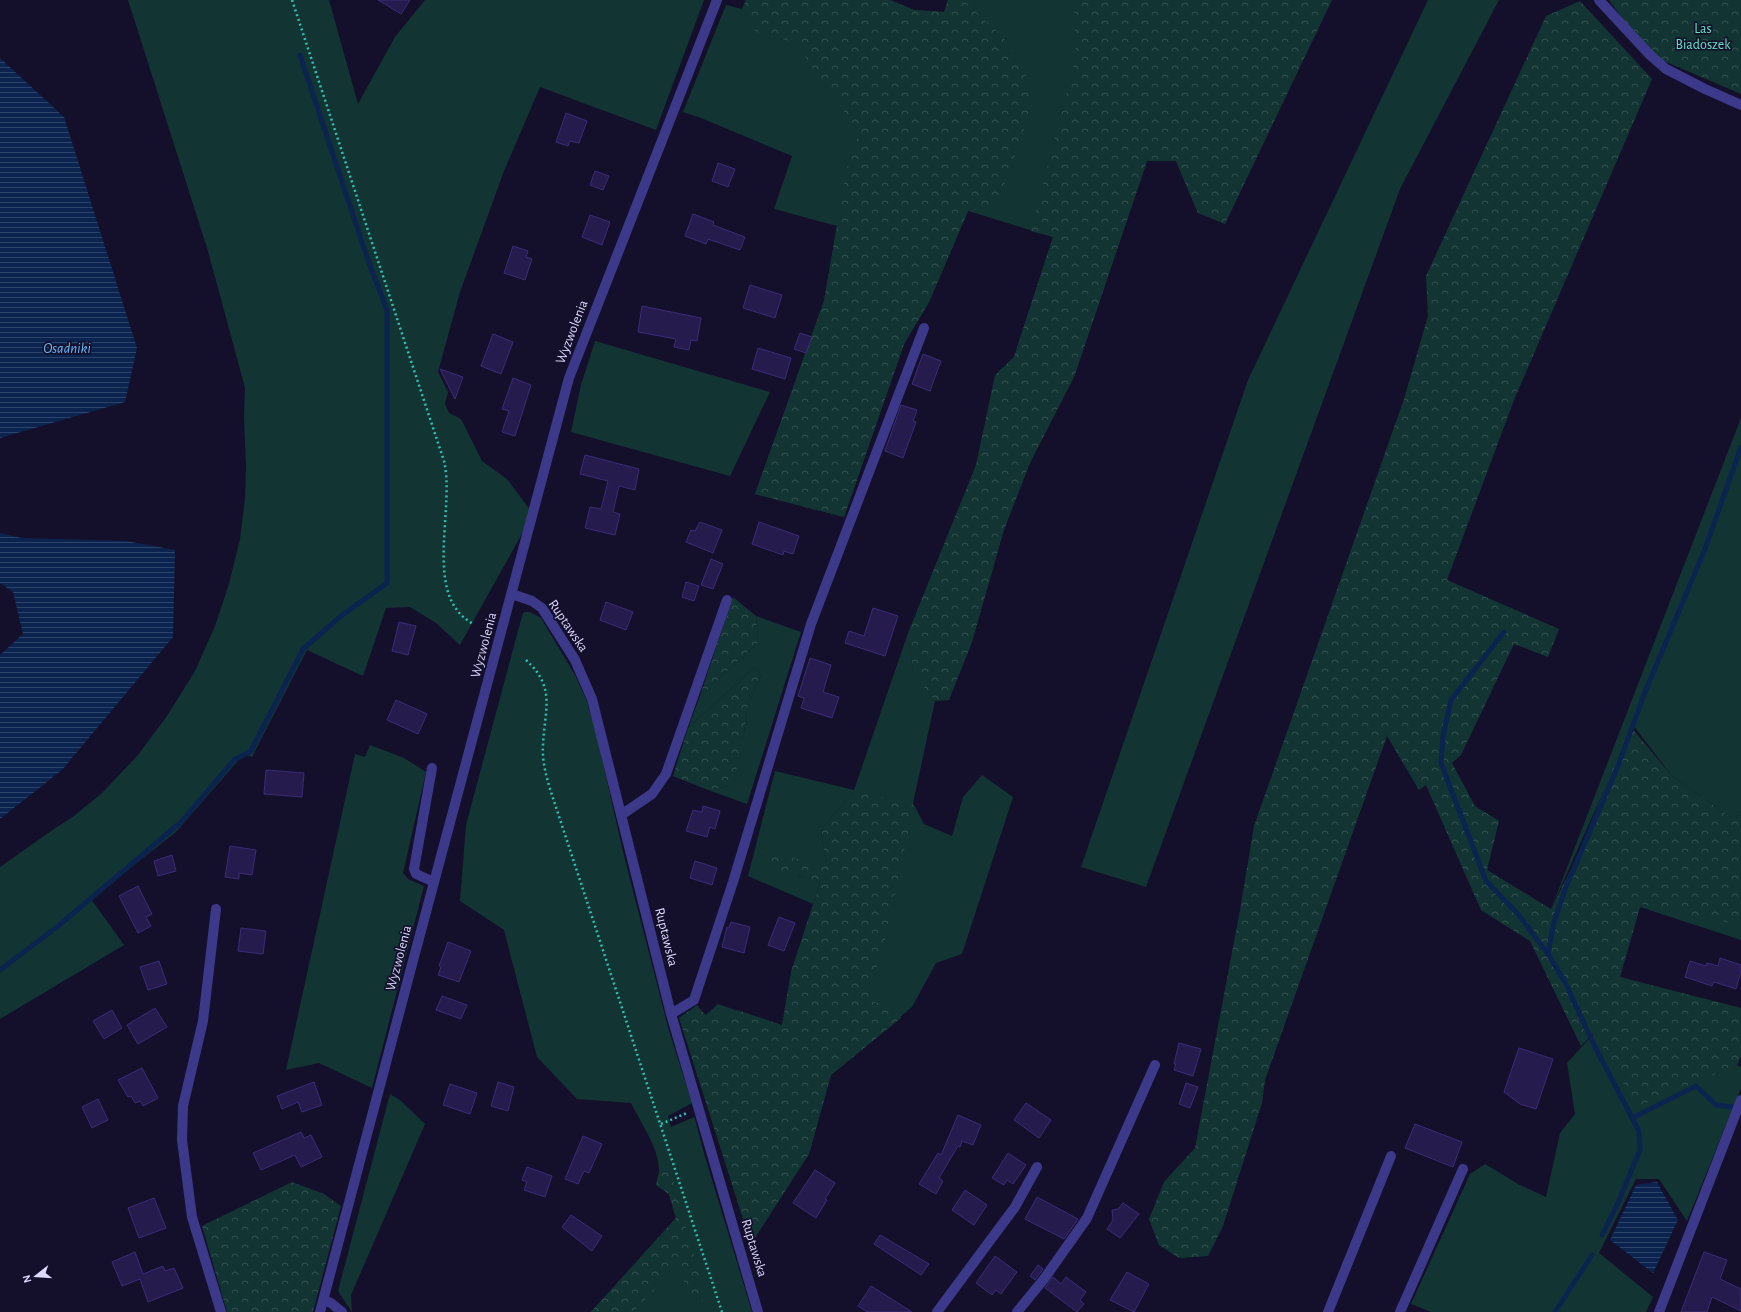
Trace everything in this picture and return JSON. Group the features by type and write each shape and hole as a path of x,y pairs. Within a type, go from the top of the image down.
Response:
{"street":[{"name":"Wyzwolenia","path":"320,1312 569,378 717,0"},
{"path":"1600,0 1650,55 1666,69 1705,89 1741,104"},
{"path":"671,1014 694,1000 733,882 782,715 811,624 924,328"},
{"name":"Ruptawska","path":"512,594 532,601 542,608 577,665 592,699 671,1014 758,1312"},
{"path":"621,815 652,794 666,774 727,600"},
{"path":"432,768 414,869 416,874 434,882"},
{"path":"216,909 203,1021 183,1106 182,1140 192,1217 221,1312"},
{"path":"1017,1312 1044,1279 1087,1218 1155,1065"},
{"path":"1659,1312 1741,1100"},
{"path":"1328,1312 1391,1156"},
{"path":"937,1312 1015,1207 1037,1167"},
{"path":"1400,1312 1463,1170"},
{"path":"324,1300 331,1303 342,1312"}],"path":[{"path":"292,0 444,461 447,487 445,514 445,575 455,608 461,615 473,624"},
{"path":"526,660 538,672 547,693 548,702 543,755 550,789 722,1312"},
{"path":"660,1124 679,1118 698,1108"}],"green space":[{"path":"128,0 329,0 358,104 395,37 425,0 704,0 656,130 540,87 504,171 460,292 438,372 448,392 445,404 449,413 461,419 482,461 507,479 533,514 460,645 436,623 410,607 386,608 363,676 307,650 252,757 244,754 176,832 91,899 124,945 0,1019 0,867 74,816 102,793 138,755 167,716 195,671 215,626 229,584 240,539 245,499 245,388 208,251"},
{"path":"746,0 890,0 914,10 944,12 948,0 1329,0 1198,213 1176,161 1147,161 1074,377 1014,357 1053,237 968,211 929,302 904,344 844,517 755,494 824,301 837,226 774,209 792,156 683,112 726,5 742,9"},
{"path":"746,0 890,0 914,10 944,12 948,0 963,0 1003,37 1025,70 1032,102 1021,139 996,207 968,211 929,302 904,344 844,517 755,494 824,301 847,168 858,136 854,125 813,69 797,43 756,32 742,9"},
{"path":"1074,0 1128,0 1136,7 1140,0 1332,0 1225,224 1198,213 1176,161 1147,161 1074,377 1030,463 1004,530 972,642 949,700 935,701 913,673 908,633 976,465 995,375 1014,357 1053,237 1031,231 1076,56"},
{"path":"1428,0 1499,0 1400,189 1146,887 1081,867 1248,380"},
{"name":"Las Biadoszek","path":"1609,0 1741,0 1741,94 1650,55"},
{"path":"1580,1 1652,79 1514,400 1447,580 1559,629 1548,657 1514,644 1461,755 1452,763 1475,806 1499,821 1487,870 1551,909 1577,857 1630,726 1672,776 1733,819 1741,815 1741,925 1641,904 1620,977 1741,1008 1741,1056 1737,1065 1637,1107 1594,1033 1581,1046 1530,941 1481,910 1426,785 1419,790 1387,736 1265,1080 1262,1103 1223,1226 1208,1256 1179,1258 1159,1245 1149,1219 1164,1182 1195,1148 1240,910 1254,826 1404,399 1428,316 1426,276 1546,16"},
{"path":"595,341 770,392 730,476 571,432 581,385"},
{"path":"1741,418 1741,815 1733,819 1672,776 1633,725 1551,909"},
{"path":"733,597 756,616 758,643 700,696"},
{"path":"530,612 541,618 575,675 586,699 596,732 624,856 669,1031 692,1103 668,1116 671,1127 694,1117 695,1119 752,1312 591,1312 676,1218 669,1194 656,1185 659,1175 659,1165 656,1154 647,1132 631,1103 577,1099 537,1057 504,930 460,901 466,825 522,616 523,613"},
{"path":"756,616 801,632 747,804 708,790 729,786 744,733 748,704 761,675 755,667 688,728 700,696 758,643"},
{"path":"908,633 913,672 935,701 913,803 924,824 952,836 963,797 982,775 1013,797 962,954 936,963 912,1007 831,1075 809,1154 688,1031 718,1004 782,1026 786,1012 792,967 881,958 854,791 821,830 826,865 797,876 809,878 820,883 813,904 748,876 775,771 854,790"},
{"path":"755,667 761,675 748,704 736,771 729,786 708,790 673,776 688,728"},
{"path":"370,745 404,758 426,772 403,873 408,879 424,886 372,1088 319,1063 286,1070 355,754 365,757"},
{"path":"854,791 913,804 881,958 868,985 871,1001 899,1009 901,1018 831,1075 809,1154 751,1244 679,1018 697,1005 704,1014 716,1020 732,1019 737,1010 782,1025 791,972 820,883 781,870 759,851 826,865 821,830"},
{"path":"1628,899 1741,922 1741,940 1637,906"},
{"path":"1741,1008 1741,1056 1737,1065 1741,1067 1741,1088 1687,1221 1659,1179 1636,1179 1599,1253 1653,1297 1646,1312 1431,1312 1411,1304 1470,1174 1485,1164 1518,1184 1546,1197 1560,1133 1575,1114 1567,1063 1599,1028"},
{"path":"390,1094 401,1101 425,1124 351,1295 352,1312 338,1291"},
{"path":"659,1171 671,1172 705,1295 699,1308 676,1267 633,1312 591,1312 676,1218 669,1194 656,1185"},
{"path":"292,1182 324,1194 341,1206 313,1312 227,1312 202,1226"}],"water":[{"name":"Osadniki","path":"0,58 64,117 137,348 125,402 0,438"},
{"path":"0,533 21,538 126,541 175,550 173,637 62,770 0,819 0,655 23,634 13,592 0,583"},
{"path":"1657,1182 1678,1220 1653,1273 1610,1240 1636,1185"}],"building":[{"path":"378,0 410,0 401,14"},
{"path":"566,113 587,121 579,143 570,141 568,146 556,142"},
{"path":"718,163 735,169 728,187 712,181"},
{"path":"595,171 609,176 603,190 590,185"},
{"path":"693,214 714,222 713,225 745,237 740,250 708,239 706,244 685,236"},
{"path":"590,215 610,222 602,245 582,237"},
{"path":"513,246 528,251 526,257 532,259 525,280 504,273"},
{"path":"750,285 782,295 775,318 743,308"},
{"path":"642,306 701,318 697,341 691,340 689,350 674,347 676,339 638,332"},
{"path":"800,333 812,337 806,353 794,349"},
{"path":"493,334 513,342 501,374 481,366"},
{"path":"758,348 791,358 785,379 752,369"},
{"path":"923,354 941,361 930,391 912,384"},
{"path":"440,369 463,377 455,399"},
{"path":"513,378 531,385 515,436 502,432 509,411 502,409"},
{"path":"901,405 917,410 913,421 916,422 903,458 885,451"},
{"path":"585,455 639,469 635,490 619,486 613,512 620,514 615,535 585,528 590,507 601,509 608,481 580,474"},
{"path":"700,522 722,530 713,553 686,542 691,530 695,531"},
{"path":"759,522 799,536 793,554 784,551 783,555 752,544"},
{"path":"711,559 723,564 713,589 701,585"},
{"path":"686,582 699,586 694,601 682,597"},
{"path":"606,602 633,612 626,630 600,620"},
{"path":"873,608 898,616 885,656 845,643 849,631 864,636"},
{"path":"399,622 416,626 408,655 392,651"},
{"path":"810,658 831,665 823,692 839,697 832,718 801,708 804,698 798,696"},
{"path":"396,700 427,714 418,734 387,720"},
{"path":"266,770 304,773 302,797 264,794"},
{"path":"703,806 720,811 715,829 710,827 707,837 686,831 693,810 702,812"},
{"path":"230,846 256,850 252,875 239,873 239,879 225,877"},
{"path":"172,855 176,871 158,876 154,861"},
{"path":"695,861 717,868 712,885 690,878"},
{"path":"138,886 152,914 146,917 151,926 138,933 119,896"},
{"path":"779,917 795,923 784,951 768,945"},
{"path":"731,922 750,927 744,953 722,947 727,927 729,928"},
{"path":"241,928 266,931 263,954 238,951"},
{"path":"448,942 471,951 459,982 438,975 441,967 439,966"},
{"path":"1720,958 1741,965 1741,971 1736,989 1714,982 1712,986 1685,977 1690,961 1706,966 1707,963 1718,966"},
{"path":"159,961 167,984 148,990 140,967"},
{"path":"442,996 467,1005 461,1019 436,1010"},
{"path":"155,1008 167,1027 138,1044 127,1025"},
{"path":"112,1010 122,1028 104,1039 93,1021"},
{"path":"1179,1043 1201,1049 1193,1076 1174,1070"},
{"path":"1519,1048 1553,1059 1536,1109 1520,1104 1504,1092"},
{"path":"142,1068 158,1098 143,1106 140,1101 135,1103 131,1096 128,1097 118,1080"},
{"path":"314,1082 322,1105 302,1112 298,1102 282,1109 277,1096"},
{"path":"498,1082 514,1087 508,1111 491,1106"},
{"path":"1186,1083 1198,1087 1190,1108 1179,1104"},
{"path":"450,1084 477,1093 470,1114 443,1105"},
{"path":"98,1099 108,1120 92,1128 82,1107"},
{"path":"1026,1103 1051,1120 1039,1138 1014,1120"},
{"path":"958,1115 981,1125 973,1145 962,1141 960,1147 958,1146 939,1178 943,1181 936,1194 919,1184 938,1153 941,1155"},
{"path":"1415,1124 1462,1142 1453,1167 1405,1148"},
{"path":"301,1132 304,1138 311,1135 322,1157 301,1167 295,1155 261,1170 253,1153"},
{"path":"583,1136 602,1144 589,1173 584,1171 578,1184 565,1179"},
{"path":"1008,1153 1026,1165 1013,1184 1007,1180 1004,1185 992,1178"},
{"path":"527,1167 552,1176 545,1197 524,1190 527,1182 522,1180"},
{"path":"815,1170 835,1183 816,1218 793,1203"},
{"path":"965,1190 987,1205 974,1225 952,1210"},
{"path":"1037,1197 1078,1219 1064,1239 1025,1219"},
{"path":"154,1198 166,1228 139,1238 128,1208"},
{"path":"1123,1203 1139,1214 1120,1238 1107,1229 1113,1220 1112,1210 1118,1209"},
{"path":"571,1215 602,1236 592,1251 562,1227"},
{"path":"880,1235 929,1264 921,1275 874,1244"},
{"path":"135,1252 143,1274 163,1266 165,1271 174,1268 183,1288 148,1302 140,1279 122,1286 112,1262"},
{"path":"1704,1252 1727,1260 1720,1279 1741,1289 1741,1311 1712,1297 1707,1312 1681,1312"},
{"path":"995,1256 1017,1272 1001,1294 996,1290 992,1295 976,1283"},
{"path":"1038,1265 1043,1269 1035,1280 1030,1276"},
{"path":"1127,1272 1149,1284 1134,1312 1110,1300"},
{"path":"1053,1277 1061,1284 1066,1277 1086,1292 1080,1300 1084,1304 1077,1312 1045,1288"},
{"path":"871,1286 912,1312 867,1312 858,1306"}],"waterway":[{"path":"0,970 57,927 181,822 234,760 251,751 303,649 341,616 387,583 387,310 368,260 300,55"},
{"path":"1548,954 1554,922 1566,887 1618,766 1645,692 1705,549 1741,447"},
{"path":"1504,632 1451,700 1443,736 1441,763 1486,881 1518,914 1548,954 1565,982 1594,1045 1639,1131 1640,1150 1617,1205 1602,1235"},
{"path":"1632,1118 1696,1086 1716,1105 1732,1107"},
{"path":"1555,1312 1592,1255"}]}
